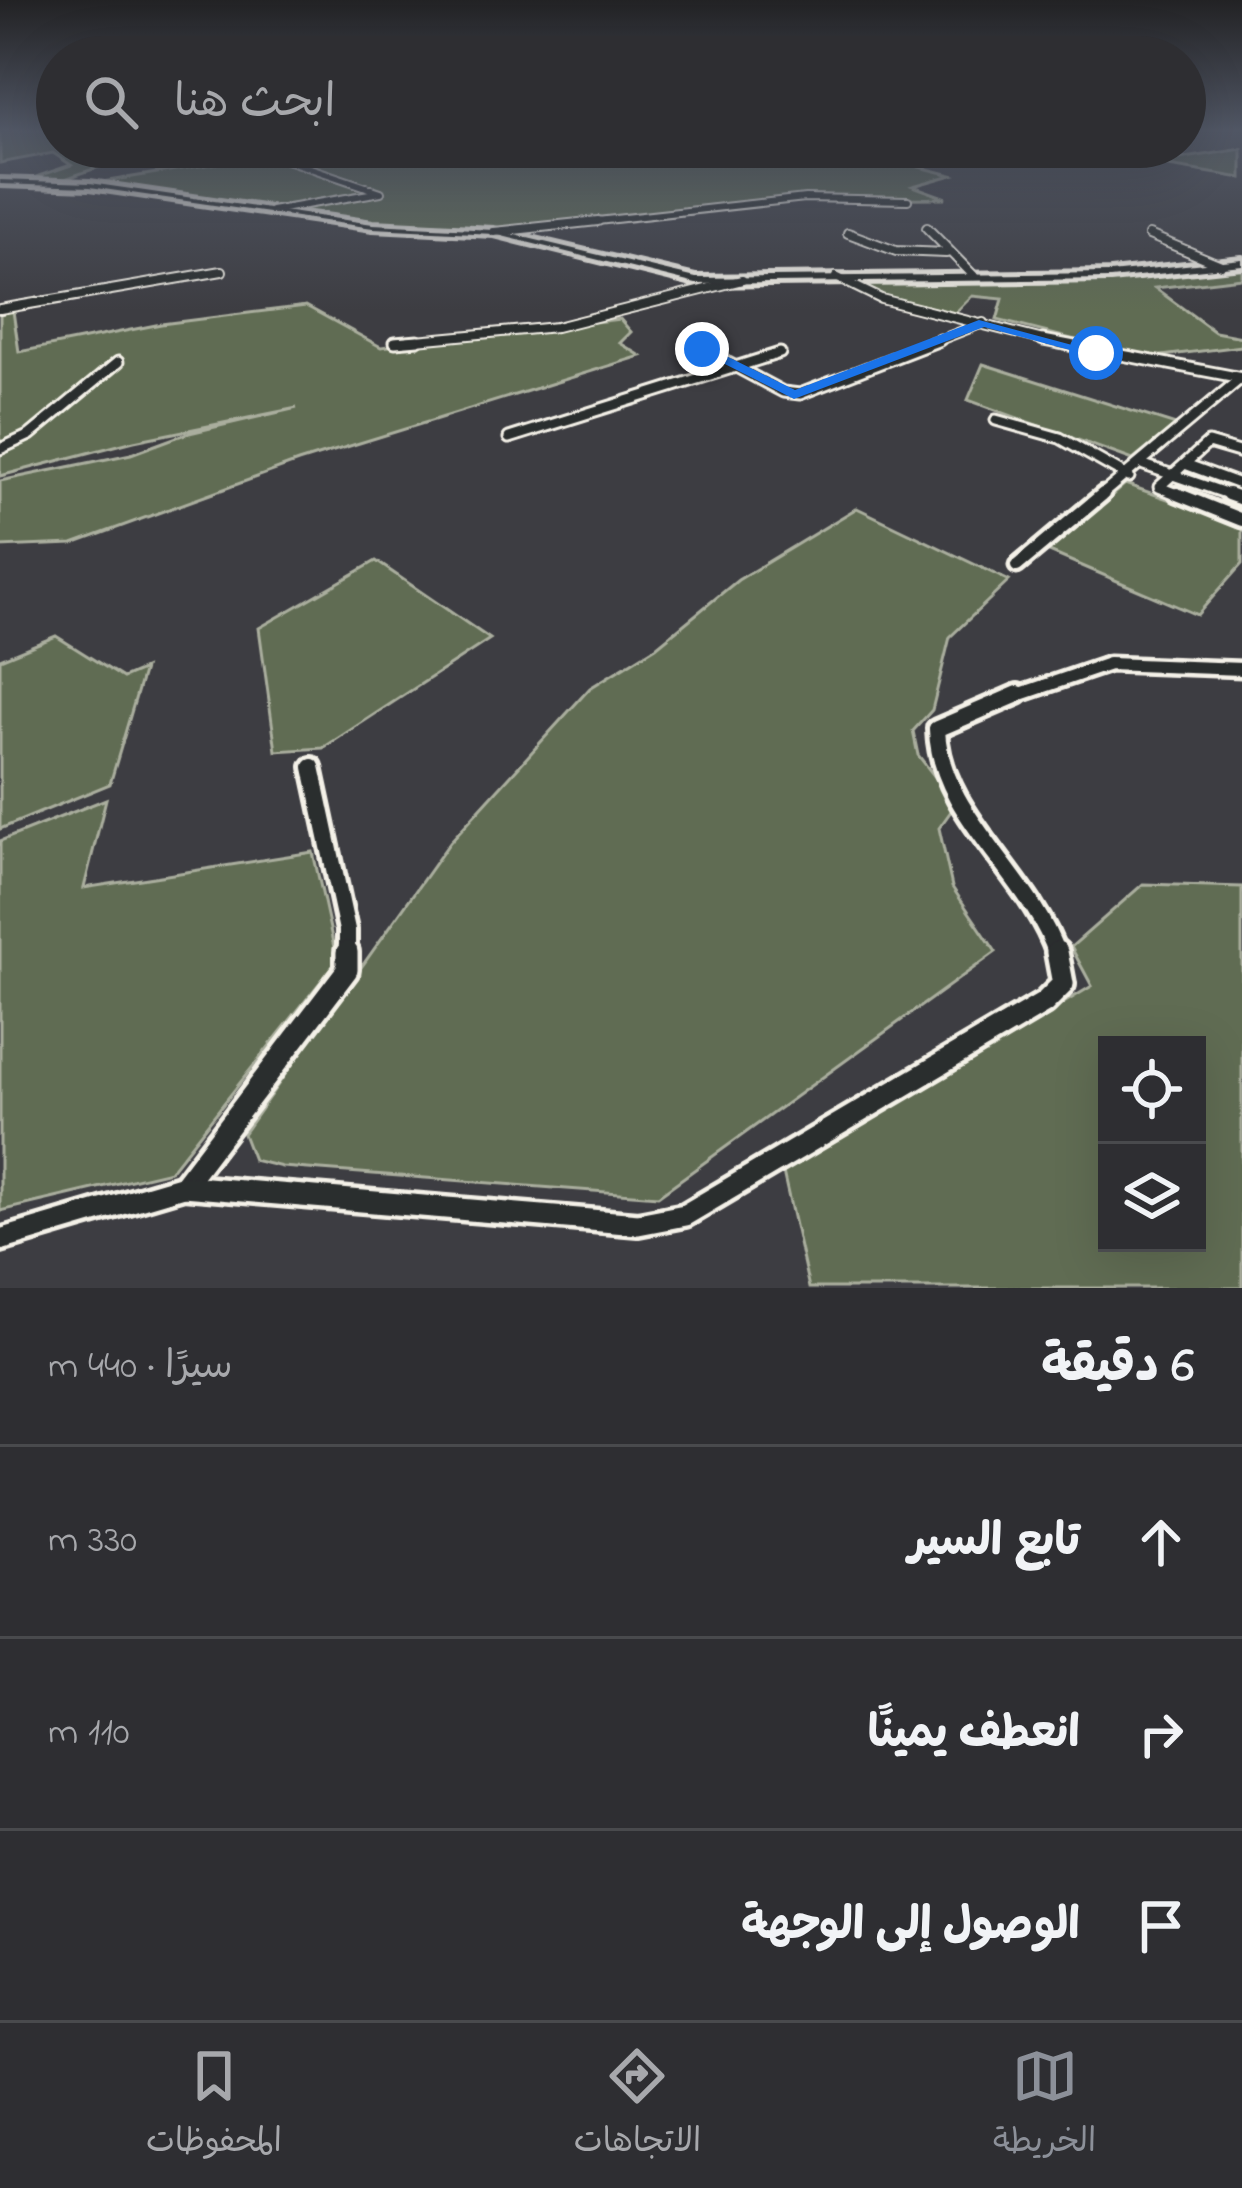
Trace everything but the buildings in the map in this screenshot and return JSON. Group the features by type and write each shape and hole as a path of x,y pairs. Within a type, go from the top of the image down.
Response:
{"street":[{"path":"126,190 373,226 494,232 808,198 908,200"},
{"path":"271,211 366,199 381,192 375,190"},
{"path":"927,228 946,253 974,276"},
{"path":"494,232 654,275 742,280 1133,275 1242,262"},
{"path":"848,233 890,250 946,253"},
{"path":"1149,236 1221,265"},
{"path":"0,309 222,271"},
{"path":"836,277 881,299 1075,348 1242,378"},
{"path":"395,342 556,327 736,286 742,280"},
{"path":"702,349 783,392 800,394 983,323"},
{"path":"509,438 780,353"},
{"path":"0,449 30,435 118,362"},
{"path":"1018,566 1144,465 1242,378"},
{"path":"996,420 1060,438 1129,477"},
{"path":"1241,518 1160,488 1210,442 1242,453"},
{"path":"1185,464 1230,481"},
{"path":"1144,465 1242,501"},
{"path":"1196,502 1209,489 1230,481 1242,467"},
{"path":"0,1240 183,1186 638,1224 685,1215 1044,1003 1063,984 1063,969 1043,920 1014,868 936,762 937,729 1034,687 1109,664 1242,669"},
{"path":"183,1186 347,970 347,930 312,767"}],"green space":[{"path":"145,190 924,190 946,198 810,199 510,230 373,223"},
{"path":"1242,264 1242,278 1155,288 1215,332 1242,337 1242,346 1146,358 997,320 1003,299 972,296 955,313 892,299 850,280 1095,280"},
{"path":"306,306 381,347 620,319 631,332 620,343 641,356 298,462 73,544 0,547 0,481 131,454 185,434 297,408 134,441 0,476 0,313 13,311 19,352 161,324"},
{"path":"983,364 1176,425 1133,460 968,400"},
{"path":"1125,484 1242,525 1242,564 1197,615 1047,551"},
{"path":"857,508 1009,581 950,637 932,710 913,731 918,755 956,804 939,828 952,887 996,952 658,1196 282,1167 253,1160 243,1134 450,842 590,688 656,647 738,580"},
{"path":"376,561 490,639 323,748 276,751 259,628"},
{"path":"56,636 123,678 144,669 110,784 0,829 0,659"},
{"path":"106,799 84,888 313,852 337,961 170,1171 0,1211 0,841"},
{"path":"1143,884 1242,887 1242,1288 809,1288 783,1172 1092,986 1071,947"}],"route":[{"path":"702,349 794,395 983,323 1096,353"}]}
